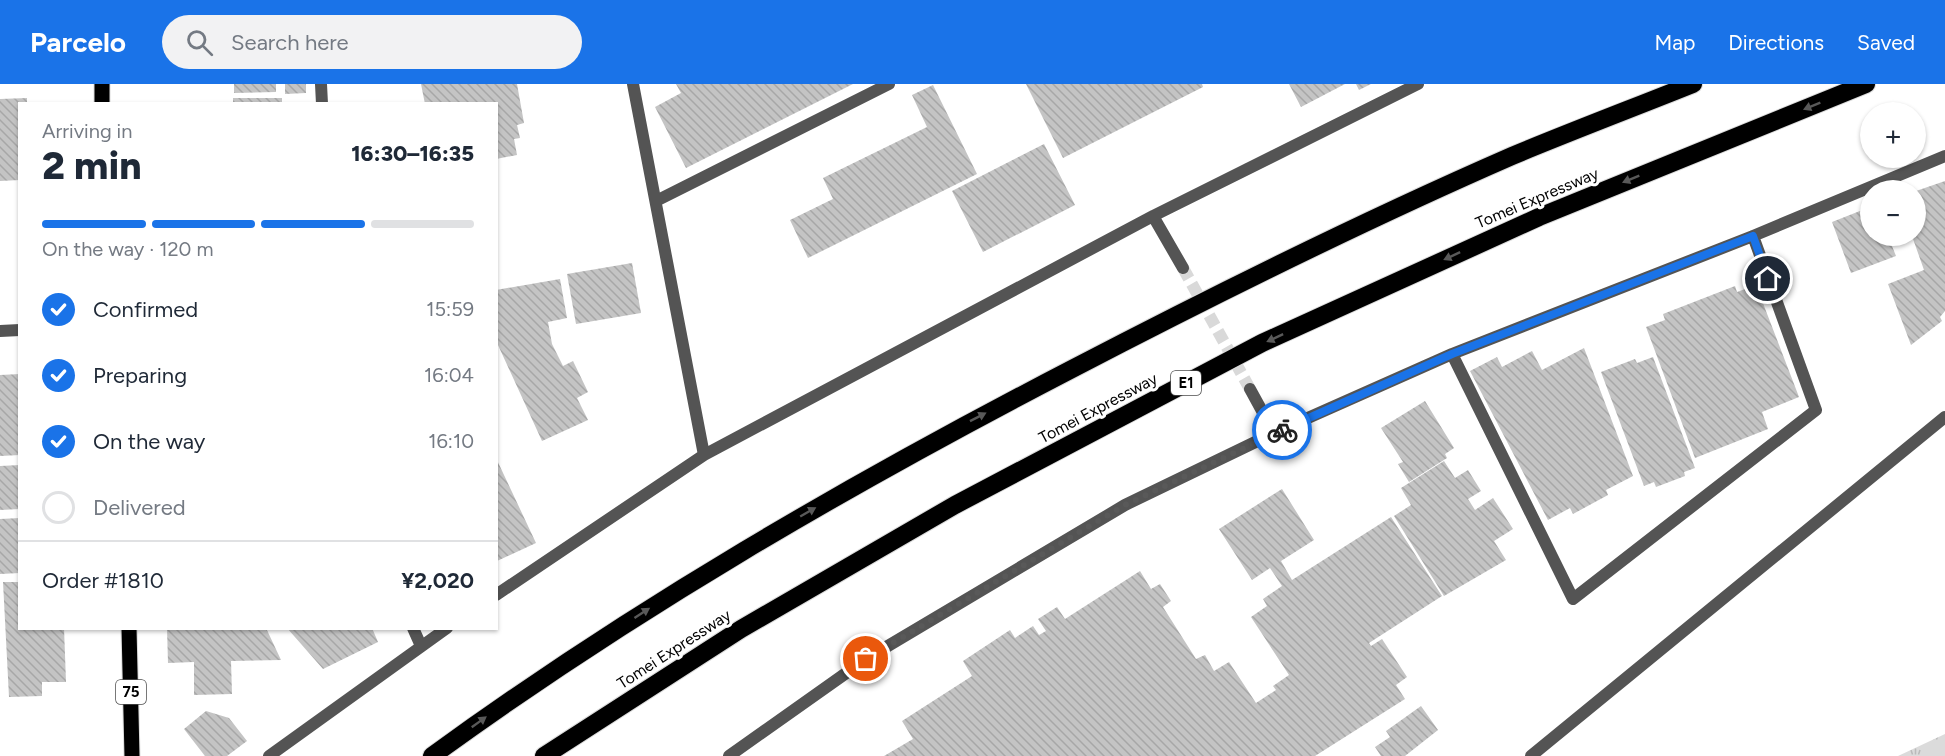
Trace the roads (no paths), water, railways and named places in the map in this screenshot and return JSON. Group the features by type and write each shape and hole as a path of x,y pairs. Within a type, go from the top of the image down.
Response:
{"highway":[{"path":"432,756 525,688 708,571 919,448 1237,284 1512,156 1693,84"},
{"name":"Tomei Expressway","path":"544,756 741,629 944,511 1262,343 1539,217 1866,84"}],"main road":[{"path":"102,84 102,102"},
{"name":"75","path":"129,630 132,756"}],"street":[{"path":"321,84 322,102"},
{"path":"633,84 704,455"},
{"path":"656,201 889,84"},
{"path":"498,594 704,455 1153,216 1418,84"},
{"path":"729,756 866,659 1125,505 1274,433 1452,354 1753,236 1945,156"},
{"path":"1153,216 1183,268"},
{"path":"1452,354 1573,599 1816,410 1753,236"},
{"path":"0,330 18,330"},
{"path":"1250,389 1274,433"},
{"path":"1532,756 1945,417"},
{"path":"413,630 421,646"},
{"path":"269,756 444,630"}],"tunnel":[{"path":"1183,268 1250,389"}]}
